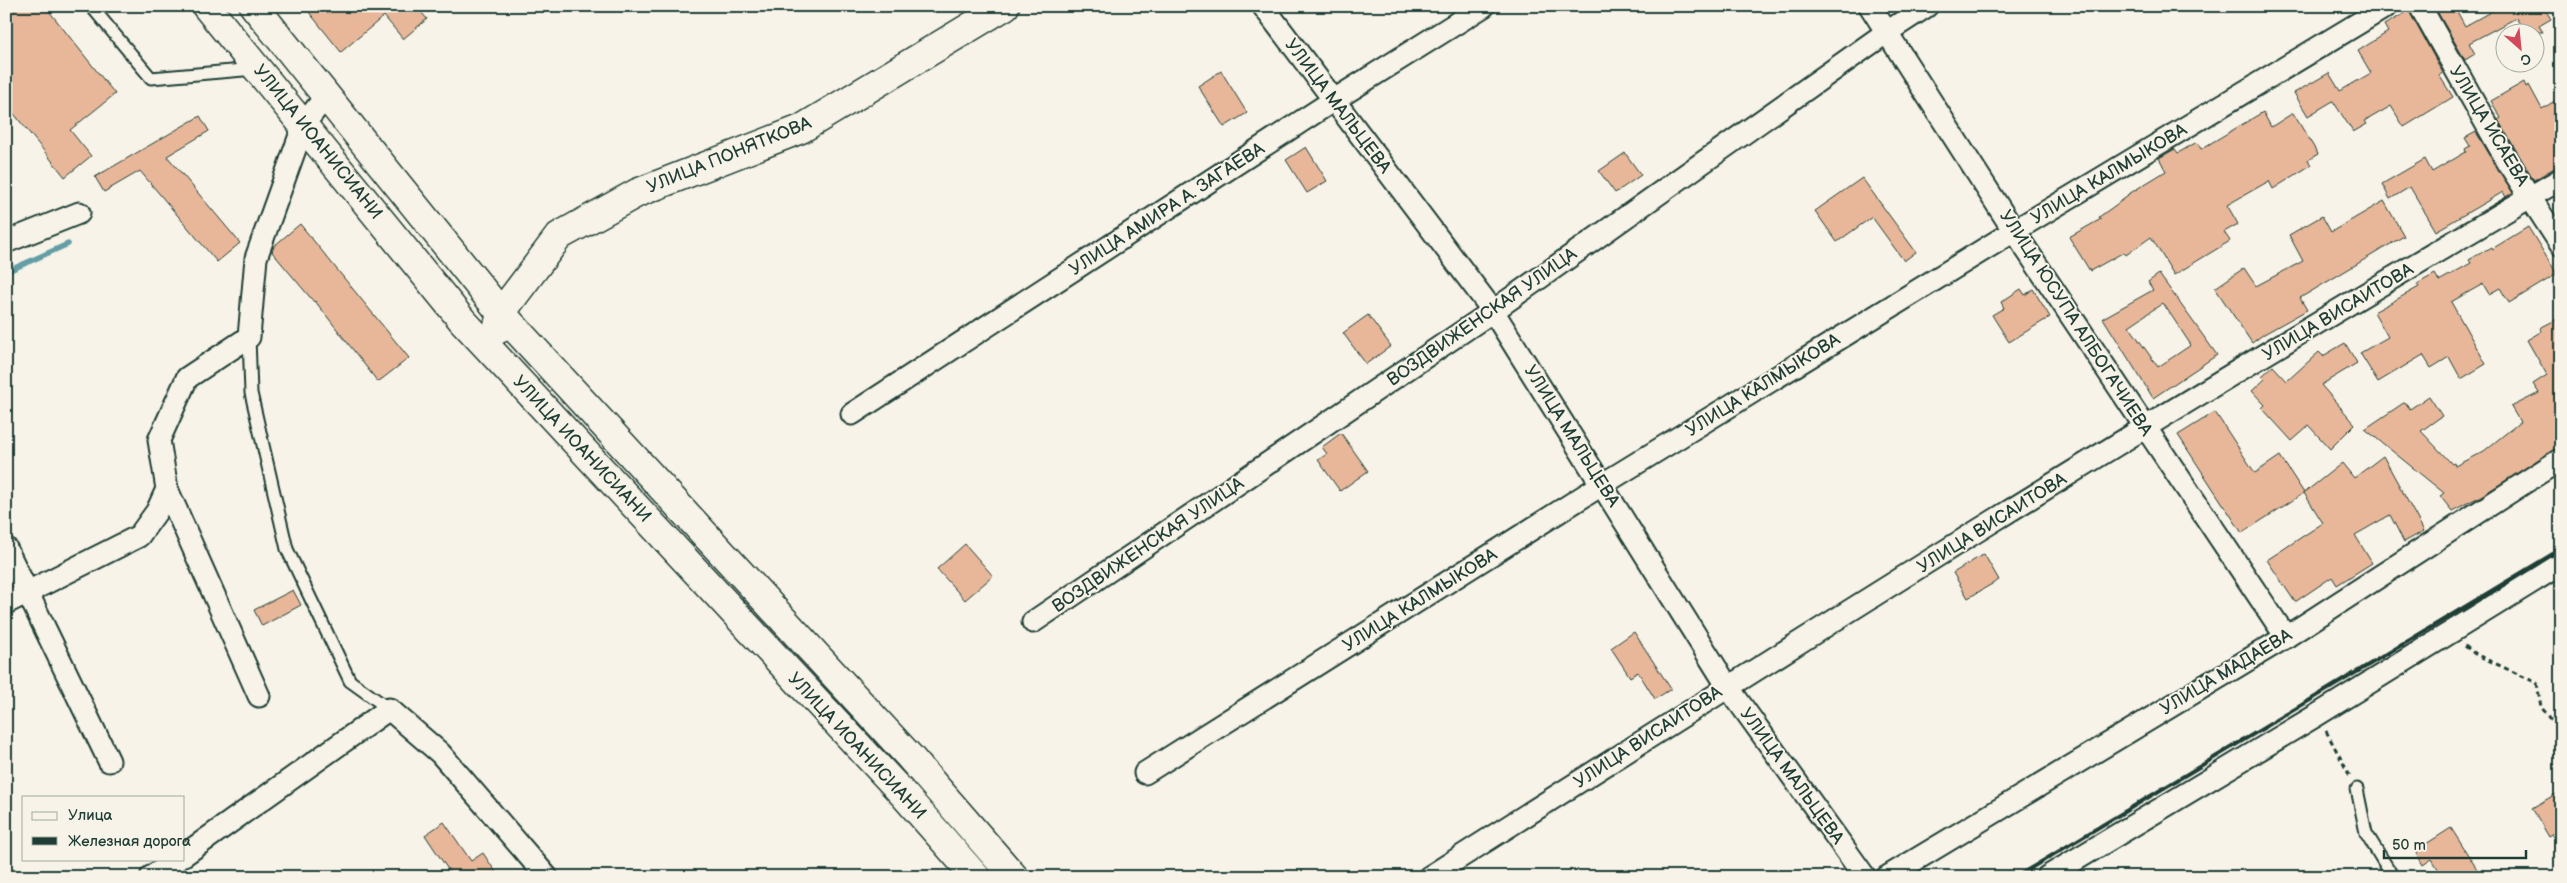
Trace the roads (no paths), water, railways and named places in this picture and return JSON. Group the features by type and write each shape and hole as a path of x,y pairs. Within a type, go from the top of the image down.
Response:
{"main road":[{"name":"УЛИЦА ИОАНИСИАНИ","path":"206,6 462,320 904,795 976,877"},
{"name":"УЛИЦА ИОАНИСИАНИ","path":"254,6 500,313 908,756 1014,877"},
{"name":"УЛИЦА ПОНЯТКОВА","path":"500,313 559,236 637,193 801,129 995,9"},
{"path":"462,320 500,313 493,353"}],"street":[{"name":"УЛИЦА МАЛЬЦЕВА","path":"1263,6 1493,311 1728,687 1865,877"},
{"name":"УЛИЦА АМИРА А. ЗАГАЕВА","path":"852,414 1334,100 1484,6"},
{"name":"УЛИЦА ЮСУПА АЛБОГАЧИЕВА","path":"1870,6 2014,231 2144,428 2286,637"},
{"name":"ВОЗДВИЖЕНСКАЯ УЛИЦА","path":"1033,622 1493,311 1887,32 1927,6"},
{"name":"УЛИЦА КАЛМЫКОВА","path":"1145,773 1602,484 2014,231 2387,6"},
{"name":"УЛИЦА ИСАЕВА","path":"2420,6 2510,166 2561,245"},
{"path":"259,696 167,489 159,440 187,378 249,337 256,258 304,124 326,96"},
{"name":"УЛИЦА ВИСАИТОВА","path":"1429,877 1728,687 2144,428 2561,179"},
{"path":"6,242 79,213"},
{"name":"УЛИЦА МАДАЕВА","path":"1887,877 2286,637 2561,459"},
{"path":"6,603 30,593 139,536 157,511 167,489"},
{"path":"6,548 30,593 109,761"},
{"path":"2047,877 2317,715 2561,564"},
{"path":"185,854 389,709 440,753 547,877"},
{"path":"151,877 176,860"}],"lane":[{"path":"91,6 151,78 258,69"},
{"path":"249,337 251,393 287,549 350,681 389,709"},
{"path":"2357,789 2366,833 2393,877"}],"waterway":[{"path":"6,272 68,244"}],"railway":[{"path":"2016,877 2561,549"}]}
